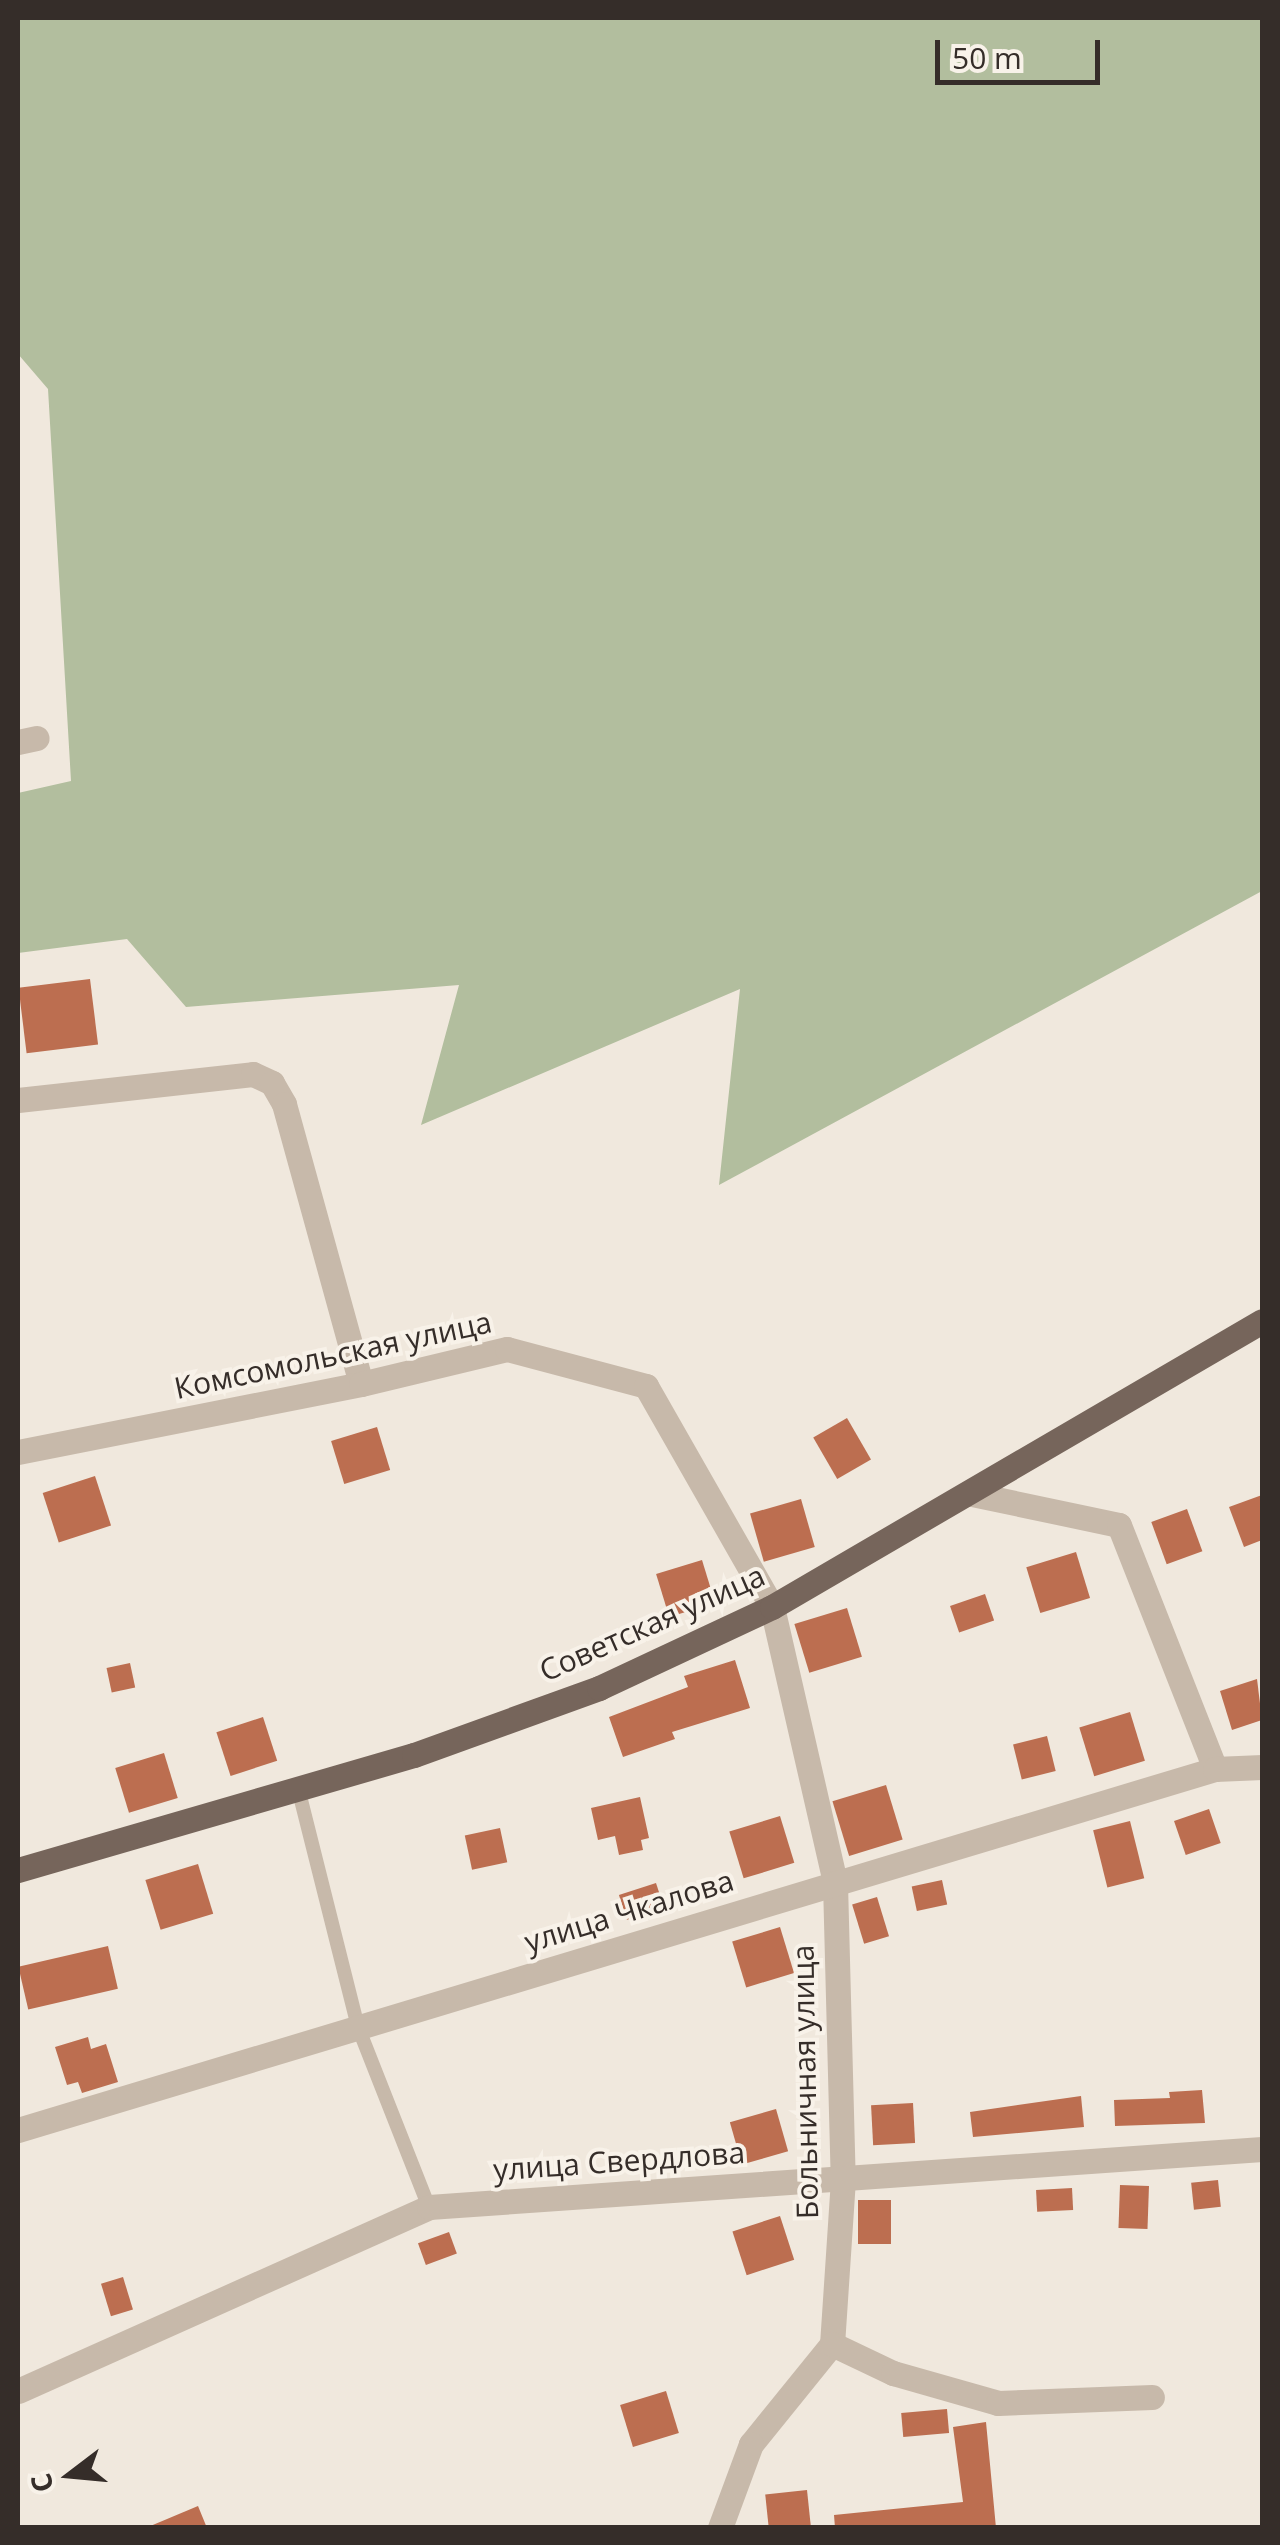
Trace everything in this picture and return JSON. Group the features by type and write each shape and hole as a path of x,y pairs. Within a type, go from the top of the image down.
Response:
{"main road":[{"name":"Советская улица","path":"18,1870 414,1755 599,1688 772,1607 972,1494 1262,1321"}],"street":[{"path":"18,1100 253,1074 272,1083 284,1104 361,1384"},
{"name":"Комсомольская улица","path":"18,1452 361,1384 507,1349 646,1386 772,1607"},
{"path":"972,1494 1119,1525 1215,1770"},
{"name":"Больничная улица","path":"772,1607 835,1882 843,2179 832,2344"},
{"name":"улица Чкалова","path":"18,2130 1215,1770 1262,1767"},
{"name":"улица Свердлова","path":"18,2390 429,2207 1262,2150"},
{"path":"720,2528 750,2444 832,2344 893,2372 998,2403 1152,2398"}],"lane":[{"path":"298,1788 358,2028 429,2207"}],"green space":[{"path":"18,18 1262,18 1262,891 719,1185 740,989 421,1125 459,985 186,1007 127,939 18,953 18,793 71,781 48,389 18,354"}],"building":[{"path":"90,979 98,1045 27,1053 19,988"},
{"path":"847,1418 871,1460 837,1479 813,1438"},
{"path":"377,1427 390,1470 344,1484 331,1441"},
{"path":"95,1476 111,1525 59,1542 43,1493"},
{"path":"1262,1495 1262,1540 1244,1547 1229,1507"},
{"path":"801,1499 815,1547 764,1562 750,1514"},
{"path":"1187,1509 1202,1551 1167,1564 1151,1522"},
{"path":"1076,1552 1090,1598 1040,1613 1026,1567"},
{"path":"702,1560 715,1603 669,1617 656,1574"},
{"path":"985,1594 994,1620 959,1633 950,1606"},
{"path":"847,1608 862,1657 809,1673 794,1624"},
{"path":"735,1660 750,1708 672,1732 675,1739 623,1757 609,1717 688,1687 684,1676"},
{"path":"130,1663 135,1687 112,1692 107,1668"},
{"path":"1257,1679 1262,1720 1232,1730 1220,1691"},
{"path":"1130,1712 1145,1761 1094,1776 1079,1727"},
{"path":"263,1717 277,1761 231,1776 216,1732"},
{"path":"1047,1736 1056,1771 1022,1779 1013,1744"},
{"path":"164,1753 178,1798 129,1813 115,1768"},
{"path":"886,1785 903,1840 849,1856 832,1801"},
{"path":"640,1797 649,1838 641,1840 643,1850 619,1855 615,1836 598,1840 591,1808"},
{"path":"1209,1809 1221,1843 1186,1855 1174,1821"},
{"path":"780,1816 794,1863 744,1878 729,1831"},
{"path":"1130,1821 1144,1878 1107,1887 1093,1830"},
{"path":"500,1828 507,1862 472,1870 465,1835"},
{"path":"198,1864 213,1914 161,1930 145,1880"},
{"path":"942,1880 947,1904 917,1911 912,1886"},
{"path":"656,1883 664,1908 627,1920 619,1895"},
{"path":"877,1897 889,1936 864,1944 852,1905"},
{"path":"780,1927 794,1973 746,1988 732,1942"},
{"path":"108,1946 118,1989 28,2010 18,1967"},
{"path":"88,2037 91,2049 106,2044 118,2082 82,2093 78,2082 67,2085 55,2047"},
{"path":"1202,2090 1205,2123 1115,2126 1114,2100 1170,2098 1169,2092"},
{"path":"1081,2096 1084,2127 973,2137 970,2112"},
{"path":"913,2103 915,2143 873,2145 871,2105"},
{"path":"776,2109 788,2151 742,2165 730,2122"},
{"path":"1218,2180 1221,2207 1194,2210 1191,2183"},
{"path":"1120,2185 1149,2186 1147,2229 1118,2228"},
{"path":"1072,2188 1073,2210 1037,2212 1036,2190"},
{"path":"858,2200 891,2200 891,2244 858,2244"},
{"path":"780,2216 794,2260 747,2275 732,2231"},
{"path":"449,2232 457,2254 426,2265 418,2243"},
{"path":"123,2277 133,2310 111,2316 101,2284"},
{"path":"666,2391 679,2433 633,2447 620,2405"},
{"path":"947,2409 949,2433 903,2437 901,2413"},
{"path":"986,2422 996,2528 835,2528 834,2515 963,2502 953,2427"},
{"path":"807,2490 811,2528 769,2528 765,2494"},
{"path":"198,2506 207,2528 148,2528 148,2527"}]}
